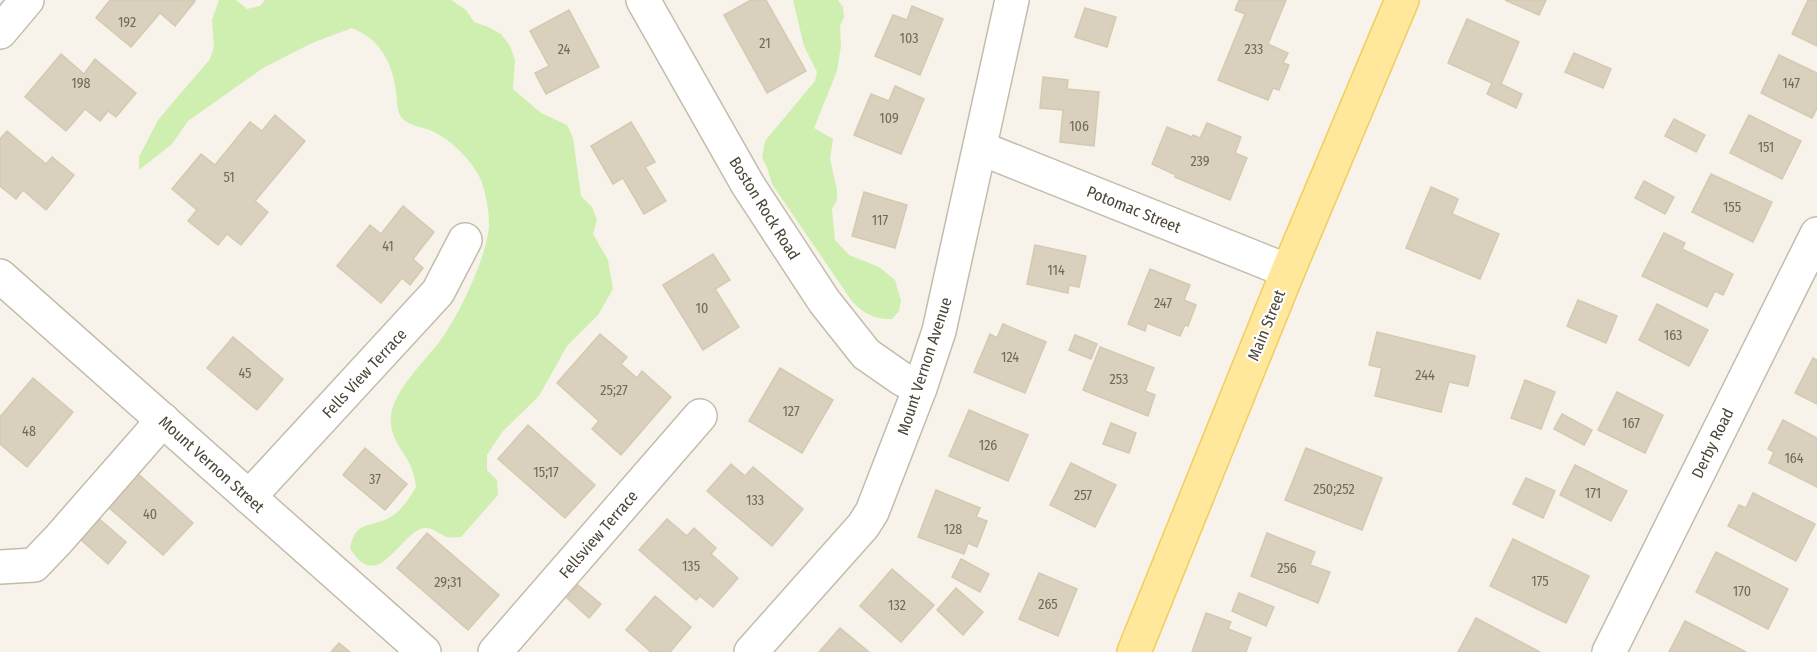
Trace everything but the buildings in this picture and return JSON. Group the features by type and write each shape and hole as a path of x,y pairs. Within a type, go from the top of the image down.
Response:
{"main road":[{"name":"Main Street","path":"1134,652 1288,271 1402,0"}],"street":[{"path":"0,32 27,0"},
{"name":"Boston Rock Road","path":"643,0 748,184 824,301 866,354 883,367 920,388"},
{"name":"Mount Vernon Avenue","path":"751,652 867,521 920,388 939,331 1012,0"},
{"name":"Potomac Street","path":"980,148 1288,271"},
{"name":"Derby Road","path":"1609,652 1817,234"},
{"name":"Fells View Terrace","path":"249,497 438,292 465,240"},
{"name":"Mount Vernon Street","path":"0,276 424,652"},
{"name":"Fellsview Terrace","path":"495,652 700,416"},
{"path":"0,567 34,564 58,540 163,420"}],"green space":[{"path":"219,0 236,0 247,9 260,6 265,0 451,0 466,10 474,22 501,34 510,46 515,60 513,89 541,113 567,125 573,138 581,196 592,207 597,220 593,234 608,260 613,289 598,315 567,346 539,396 503,431 487,455 487,470 497,480 498,495 461,537 447,537 425,528 416,531 389,557 370,566 360,561 350,548 356,532 396,513 406,503 416,487 408,461 393,435 391,416 393,406 404,386 447,330 478,269 489,225 487,202 481,180 468,159 455,146 434,132 410,124 402,118 398,111 394,80 388,61 370,38 352,28 312,43 263,68 188,121 172,144 139,170 139,157 158,120 210,59 214,47 212,20"},
{"path":"793,0 838,0 843,7 844,17 840,26 841,46 837,71 814,128 833,139 830,159 837,190 837,200 832,209 835,240 849,255 879,267 895,280 901,301 899,311 892,319 869,315 851,300 772,184 762,158 765,141 815,81 817,72 804,46"}]}
